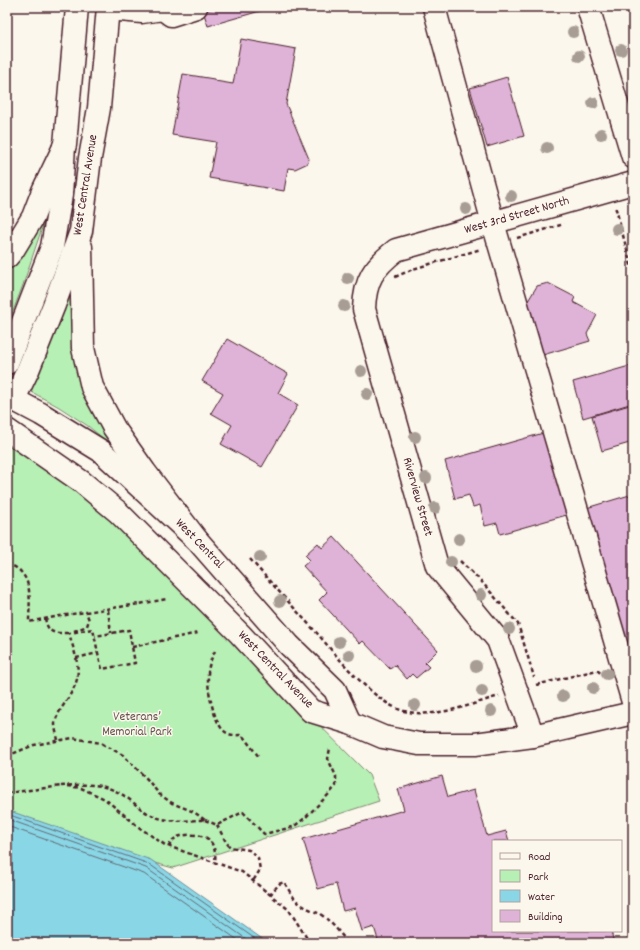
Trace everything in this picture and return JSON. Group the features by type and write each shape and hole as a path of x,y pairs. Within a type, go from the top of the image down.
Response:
{"street":[{"name":"West Central Avenue","path":"7,363 13,351 52,247 61,195 64,145 77,7"},
{"path":"108,8 142,12 164,8 171,15 196,7"},
{"path":"434,7 493,223 630,692"},
{"path":"588,7 633,158"},
{"name":"West Central Avenue","path":"9,400 41,340 81,231 90,158 99,108 108,8"},
{"name":"West Central Avenue","path":"7,257 13,250 33,217 64,145"},
{"name":"West 3rd Street North","path":"401,249 633,183"},
{"path":"81,231 83,348 92,387 114,428 144,472 198,540"},
{"name":"Riverview Street","path":"401,249 396,250 382,261 371,277 365,291 364,309 437,566 498,640 526,688 533,736"},
{"name":"West Central","path":"9,400 41,414 101,451 198,540 289,645 335,690 350,723"},
{"name":"West Central Avenue","path":"7,430 82,482 118,512 240,634 311,711 350,723 383,737 419,744 476,744 533,736 633,713"}],"path":[{"path":"609,211 616,209 633,273"},
{"path":"394,278 413,269 565,224"},
{"path":"456,558 482,581 518,624 527,651 526,688"},
{"path":"250,559 357,678 383,700 402,710 436,713 597,670 615,687 630,692"},
{"path":"7,563 21,571 27,582 30,594 30,622 45,618 108,610 167,599"},
{"path":"108,610 111,633"},
{"path":"69,633 87,626 89,620 86,612"},
{"path":"45,618 46,625 50,631 55,634 93,630 94,636 102,670 135,663 129,630 94,636"},
{"path":"58,740 55,725 58,714 72,692 77,678 78,666 69,633"},
{"path":"132,647 198,633"},
{"path":"215,651 210,660 208,682 218,722 227,734 242,735 259,757"},
{"path":"76,658 98,653"},
{"path":"7,756 34,745 58,740 73,738 101,743 127,760 148,779 159,794 172,803 194,812 205,820 217,825 230,847 249,850 255,855 258,858 260,870 253,882"},
{"path":"217,825 243,812 264,834 293,827 305,818 336,786 336,776 328,759 330,748"},
{"path":"7,793 61,786 95,784 118,792 146,813 157,817 175,820 205,820"},
{"path":"61,786 81,788 105,799 140,828 169,847 242,872 289,910 310,943"},
{"path":"169,847 172,841 180,837 200,836 209,840 213,846 216,854 215,863"},
{"path":"270,895 279,884 284,882 291,895 297,902 321,915 348,943"}],"green space":[{"path":"41,216 45,219 7,327 7,266"},
{"path":"68,292 76,293 113,440 110,444 88,426 59,407 28,390"},
{"name":"Veterans’ Memorial Park","path":"7,439 66,480 136,540 369,775 379,801 173,868 7,823"}],"water":[{"path":"7,810 151,860 268,943 7,943"}],"building":[{"path":"217,7 274,7 208,26 203,11"},
{"path":"241,39 296,49 286,104 309,159 308,163 295,169 288,168 284,191 209,178 216,142 172,135 183,74 233,84"},
{"path":"507,77 524,136 487,147 470,88"},
{"path":"548,283 575,297 573,302 597,315 587,334 590,341 536,357 523,309 537,286"},
{"path":"227,339 288,374 278,393 298,405 262,467 221,444 232,425 211,413 223,393 202,381"},
{"path":"633,365 633,403 583,418 573,382"},
{"path":"633,404 633,442 602,451 592,416"},
{"path":"547,432 570,514 500,534 497,523 485,526 480,505 473,507 469,495 455,499 445,461"},
{"path":"633,494 633,678 583,509"},
{"path":"334,537 438,650 425,663 429,667 416,678 412,674 407,679 395,665 390,669 363,641 360,644 319,600 327,592 303,566 310,560 305,555 318,543 322,548"},
{"path":"442,776 448,797 474,790 487,836 506,831 509,840 492,840 492,932 611,932 614,943 379,943 374,927 362,931 355,908 343,911 336,884 318,889 303,839 404,810 398,789"}]}
